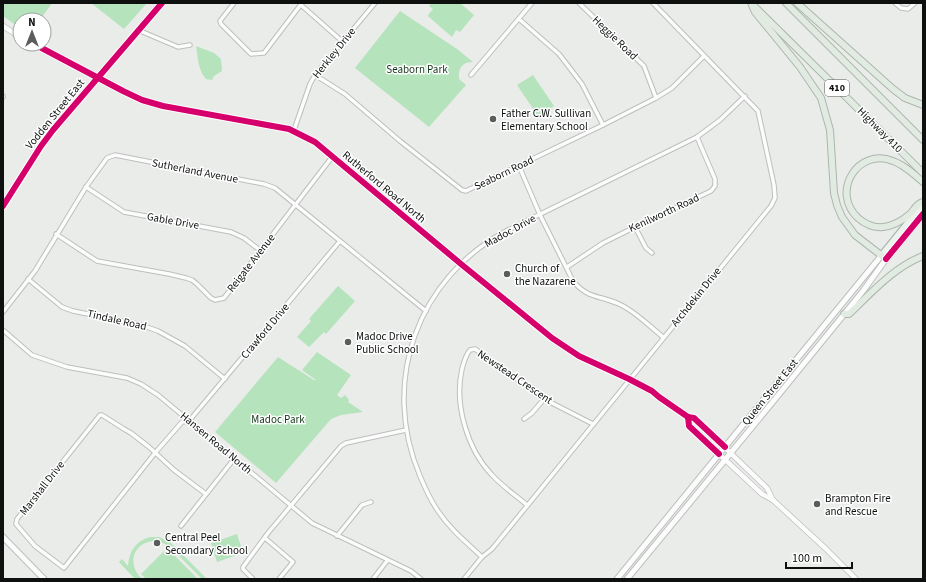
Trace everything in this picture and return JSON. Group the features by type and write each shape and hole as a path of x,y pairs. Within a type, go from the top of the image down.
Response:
{"highway":[{"name":"Highway 410","path":"751,3 923,173"},
{"path":"751,3 755,12 800,67 821,98 830,130 834,193 839,211 848,227 855,235 884,258"},
{"name":"410","path":"786,3 923,140"},
{"path":"797,3 892,89 905,98 923,105"},
{"path":"923,182 906,168 894,161 875,158 863,163 854,171 848,182 846,195 849,206 855,215 868,225 878,227 899,222 920,202 923,203"},
{"path":"844,314 849,314 900,269 923,256"}],"main road":[{"name":"Queen Street East","path":"627,579 844,314 923,203"},
{"name":"Queen Street East","path":"617,579 719,454 884,258 923,214"},
{"path":"3,537 44,579"}],"street":[{"name":"Vodden Street East","path":"3,206 41,146 53,130 162,3"},
{"path":"234,3 220,21 221,24 251,54 264,53 302,4 343,42"},
{"name":"Herkley Drive","path":"294,130 310,84 315,75 375,3"},
{"path":"471,74 532,3"},
{"name":"Heggie Road","path":"579,3 644,66 656,98"},
{"name":"Archdekin Drive","path":"464,579 482,557 492,548 771,206 775,198 774,185 758,111 653,3"},
{"path":"895,3 901,8 908,9 915,3"},
{"path":"519,19 559,54 582,84 604,126"},
{"path":"3,26 12,32"},
{"path":"138,30 178,47 190,46"},
{"name":"Rutherford Road North","path":"50,52 142,100 162,106 294,130 315,142 460,264 552,338 579,356 652,390 659,397 688,417 694,418 767,488 773,500"},
{"name":"Seaborn Road","path":"315,75 345,94 400,141 462,190 466,191 604,126 656,98 672,88 704,56"},
{"name":"Madoc Drive","path":"482,557 451,529 437,510 414,461 406,430 403,405 406,366 416,332 426,311 438,290 460,264 486,243 697,136 720,120 745,96"},
{"name":"Kenilworth Road","path":"567,267 603,243 711,192 716,186 715,179 697,136"},
{"name":"Sutherland Avenue","path":"3,312 35,271 56,234 86,187 107,158 115,155 264,184 275,188 426,311"},
{"name":"Reigate Avenue","path":"56,234 97,261 169,274 192,280 208,296 215,300 224,298 332,157"},
{"path":"519,166 540,215 573,281 586,293 619,304 635,314 663,337"},
{"name":"Gable Drive","path":"86,187 124,212 231,232 244,238 261,250"},
{"path":"635,227 646,248 652,253"},
{"name":"Crawford Drive","path":"189,421 340,240"},
{"name":"Tindale Road","path":"28,279 62,306 73,311 138,324 158,331 184,346 225,379"},
{"name":"Hansen Road North","path":"3,330 32,355 56,364 127,378 141,384 158,395 312,523 411,572 421,579"},
{"name":"Newstead Crescent","path":"527,505 491,474 479,456 464,424 459,405 459,382 466,355 470,350 476,349 544,399 593,424"},
{"path":"524,419 532,413 544,399"},
{"name":"Marshall Drive","path":"155,453 131,433 100,415 17,519 16,524 34,546 64,568 155,453 182,422 189,421"},
{"path":"688,417 689,426 724,460 762,494 773,500 856,579"},
{"path":"253,579 242,567 341,446 346,443 406,430"},
{"path":"155,453 174,470 206,494"},
{"path":"181,526 234,459"},
{"path":"337,536 362,504 371,502"},
{"path":"265,538 293,562 279,579"},
{"path":"373,579 387,561"}],"green space":[{"path":"3,3 52,3 46,12 12,12 12,22 3,16"},
{"path":"91,3 147,3 124,29"},
{"path":"431,3 460,3 474,15 460,32 456,30 452,37 429,17 428,15 433,9 429,6"},
{"name":"Seaborn Park","path":"400,11 457,49 473,62 463,64 459,72 459,79 466,85 429,127 355,68"},
{"path":"196,46 214,53 221,59 222,71 214,76 212,80 206,79 201,72"},
{"path":"533,75 554,106 538,116 517,85"},
{"path":"338,286 355,301 326,334 324,332 309,347 297,337 311,321 309,319"},
{"name":"Madoc Park","path":"317,352 351,375 337,395 341,398 345,395 349,400 348,402 363,412 341,415 331,419 276,483 215,432 278,357 316,380 302,370"},
{"path":"237,534 243,553 217,562 211,543"},
{"path":"150,537 159,537 170,542 207,579 202,579 169,546 160,542 151,541 138,548 134,555 133,562 136,571 142,579 135,579 119,562 122,559 128,566 134,547 141,541"},
{"path":"167,548 198,579 146,579 141,574"}],"cycle path":[{"path":"3,206 41,146 53,130 162,3"},
{"path":"49,52 142,100 163,106 289,129 315,142 552,338 579,356 652,391 688,417 694,418 725,447"},
{"path":"886,259 923,214"},
{"path":"688,417 689,426 719,454"}],"place":[{"name":"Father C.W. Sullivan Elementary School","path":"493,119"},
{"name":"Church of the Nazarene","path":"507,274"},
{"name":"Madoc Drive Public School","path":"348,342"},
{"name":"Brampton Fire and Rescue","path":"817,504"},
{"name":"Central Peel Secondary School","path":"157,543"}]}
